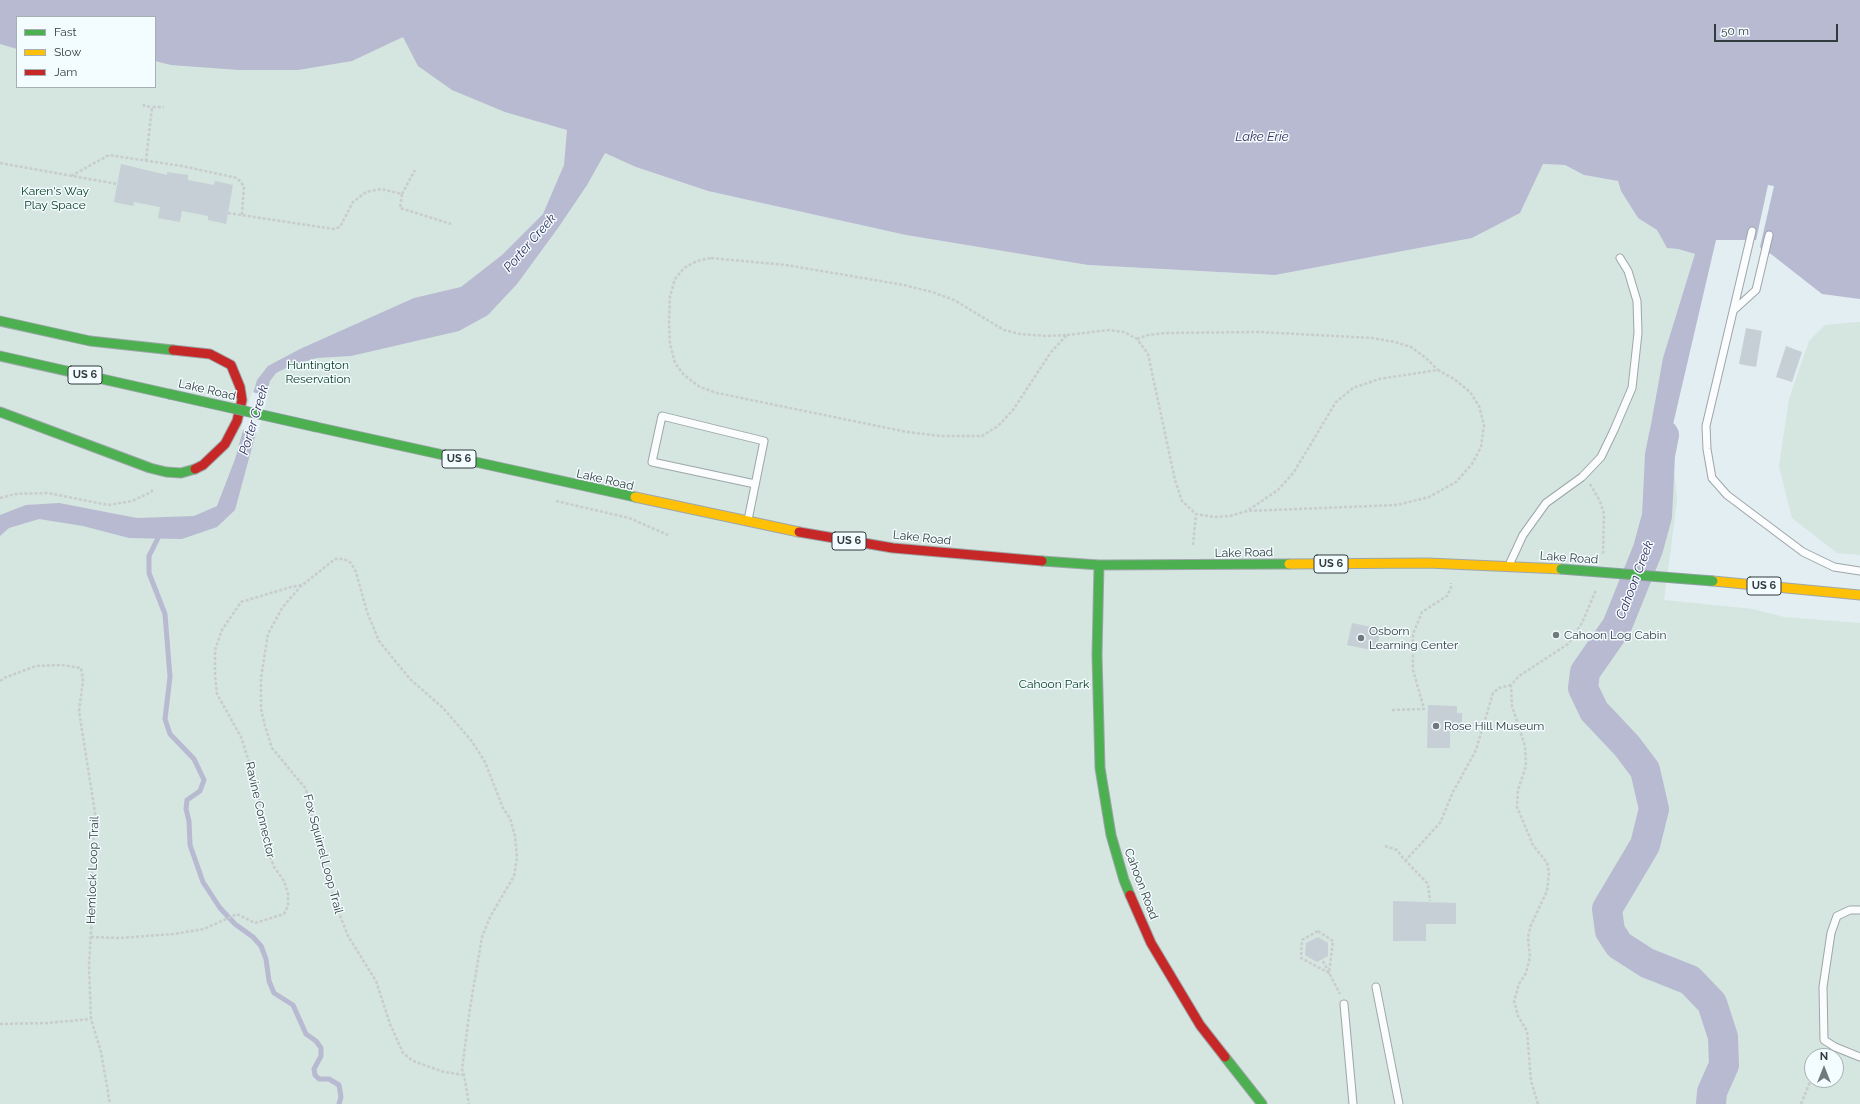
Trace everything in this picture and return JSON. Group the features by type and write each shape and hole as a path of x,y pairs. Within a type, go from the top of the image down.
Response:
{"main road":[{"path":"0,321 90,341 210,354 231,365 240,387 242,400 237,421 225,444 203,464 193,470 181,472 166,472 150,468 0,412"},
{"name":"Lake Road","path":"0,356 748,522 893,548 1099,565 1428,563 1509,566 1713,581 1860,595"},
{"name":"Cahoon Road","path":"1099,565 1097,655 1100,768 1111,835 1124,880 1151,943 1196,1019 1262,1104"}],"lane":[{"path":"1752,231 1706,426 1707,449 1712,478 1727,495 1803,552 1834,567 1860,571"},
{"path":"1734,310 1756,290 1769,235"},
{"path":"1509,566 1523,535 1546,503 1582,477 1601,456 1632,388 1638,333 1637,301 1628,271 1620,258"},
{"path":"748,522 756,484 764,441 662,416 652,462 756,484"},
{"path":"1860,910 1850,910 1837,916 1831,933 1823,987 1824,1040 1835,1047 1860,1058 1860,1052"},
{"path":"1376,987 1399,1104"},
{"path":"1344,1004 1352,1104"}],"path":[{"path":"144,104 144,106 164,107"},
{"path":"146,161 152,107"},
{"path":"71,176 109,155 182,166 237,178 244,186 242,215"},
{"path":"0,162 117,184"},
{"path":"414,170 402,194 400,208 451,224"},
{"path":"228,213 334,229 340,227 353,202 366,192 381,189 402,194"},
{"path":"1067,335 1051,352 1013,410 998,426 982,436 964,437 907,432 865,425 717,393 700,387 684,375 675,363 670,344 670,296 675,279 684,268 697,261 711,258 786,265 904,285 932,292 954,300 1004,330 1020,334 1047,336 1109,330 1124,332 1137,339 1148,354 1175,480 1182,501 1196,514 1219,517 1247,511 1397,505 1429,497 1456,482 1472,464 1481,447 1484,425 1479,406 1470,392 1454,379 1438,370 1426,358 1411,347 1372,338 1252,332 1165,333 1148,335 1137,339"},
{"path":"1247,511 1278,490 1294,472 1336,402 1354,388 1379,379 1438,370"},
{"path":"1582,477 1593,487 1604,514 1604,546 1602,560"},
{"path":"0,498 15,494 48,493 108,505 132,501 151,492 155,487"},
{"path":"1193,544 1196,514"},
{"name":"Fox Squirrel Loop Trail","path":"464,1075 444,1072 414,1062 403,1054 390,1024 376,982 348,936 336,905 317,843 306,789 272,748 261,709 263,655 268,634 282,608 302,585 335,559 344,559 351,563 356,572 367,612 379,640 410,679 443,708 470,740 485,762 503,808 510,818 515,836 517,858 514,876 490,917 482,937 470,1008 462,1069 464,1075 469,1104"},
{"path":"1392,710 1424,710 1413,670 1413,634 1422,612 1447,596 1451,588 1451,580"},
{"name":"Ravine Connector","path":"90,937 119,938 174,934 204,929 237,914 255,923 272,919 284,914 288,906 288,894 284,881 274,867 269,854 269,842 241,737 218,694 215,676 215,650 222,630 241,602 302,585"},
{"path":"1405,861 1440,823 1453,792 1476,750 1482,734 1489,702 1493,693 1499,688 1511,685 1519,676 1568,644 1582,623 1597,588"},
{"name":"Hemlock Loop Trail","path":"0,681 4,678 36,666 62,665 81,668 83,680 78,711 96,819 91,860 93,897 89,966 91,1019 101,1052 110,1104"},
{"path":"1511,685 1512,706 1525,746 1526,766 1518,790 1517,807 1533,846 1547,863 1549,873 1547,891 1531,925 1528,937 1530,957 1526,973 1519,984 1514,1001 1518,1016 1527,1031 1531,1080 1538,1104"},
{"path":"1385,846 1397,850 1405,861 1428,884 1430,901"},
{"path":"1318,931 1333,941 1329,973 1301,958 1302,940 1318,931"},
{"path":"1323,961 1344,1004"},
{"path":"0,1024 47,1023 91,1019"},
{"path":"1801,1104 1808,1088"}],"green space":[{"path":"0,0 449,0 636,167 708,191 906,235 1088,265 1275,275 1472,238 1520,213 1543,164 1565,165 1584,175 1618,181 1621,191 1638,218 1657,230 1668,248 1695,254 1711,236 1671,433 1677,501 1664,600 1753,609 1784,617 1860,623 1860,1104 0,1104"},
{"path":"1860,322 1860,555 1837,553 1792,518 1779,466 1789,399 1809,341 1825,325"}],"water":[{"name":"Lake Erie","path":"0,0 1860,0 1860,299 1822,294 1771,254 1763,253 1756,240 1716,240 1671,433 1673,471 1658,476 1650,430 1663,358 1695,254 1678,249 1667,248 1657,230 1638,218 1621,191 1618,181 1584,175 1565,165 1543,164 1520,213 1472,238 1275,275 1088,265 906,235 708,191 636,167 605,153 587,185 558,228 517,284 488,315 459,331 351,356 317,358 290,366 276,373 270,381 235,510 217,527 182,539 129,538 83,526 39,519 9,528 0,536 0,515 26,505 59,503 137,518 194,516 217,506 235,459 257,380 268,366 300,349 414,298 461,287 502,255 543,214 564,165 567,130 505,112 452,90 418,66 403,37 352,61 298,70 239,70 171,65 156,61 156,16 16,16 16,49 0,44"}],"pier":[{"path":"1768,185 1774,186 1760,247 1763,253 1771,254 1772,257 1761,254 1755,242 1743,242 1743,240 1756,240"},
{"path":"252,392 268,396 258,433 241,429"}],"building":[{"path":"121,164 167,175 167,172 188,175 188,180 214,185 215,181 233,185 226,224 208,220 208,216 182,211 180,222 158,218 160,207 134,202 133,206 114,202"},
{"path":"1746,328 1762,331 1756,367 1739,364"},
{"path":"1786,346 1802,352 1792,382 1776,377"},
{"path":"1352,623 1381,629 1376,651 1347,645"},
{"path":"1428,705 1457,706 1457,713 1462,713 1462,732 1450,732 1450,748 1427,748"},
{"path":"1393,901 1456,903 1456,924 1426,924 1426,941 1393,941"},
{"path":"1318,937 1328,943 1328,956 1317,962 1305,955 1306,943"}],"waterway":[{"name":"Cahoon Creek","path":"1664,435 1660,455 1657,516 1648,549 1617,626 1585,672 1583,688 1594,711 1627,746 1645,770 1654,809 1645,845 1607,909 1610,931 1619,945 1647,963 1690,980 1712,1003 1723,1037 1724,1065 1712,1092 1711,1104"},
{"path":"160,534 149,556 149,573 165,614 170,677 165,719 170,734 194,759 204,780 200,791 187,800 186,809 189,821 190,845 203,882 220,908 235,924 253,937 261,946 266,959 269,981 274,993 293,1005 306,1034 316,1041 321,1048 321,1056 314,1069 315,1075 319,1079 329,1079 339,1085 341,1097 339,1104"}],"traffic: fast":[{"path":"0,321 90,341 173,350"},
{"path":"0,356 169,394"},
{"path":"169,394 316,427"},
{"path":"0,412 150,468 166,472 181,473 195,469"},
{"path":"316,427 635,497"},
{"path":"1042,561 1099,565 1289,564"},
{"path":"1099,565 1097,655 1100,768 1111,835 1130,895"},
{"path":"1561,569 1713,581"},
{"path":"1225,1057 1262,1104"}],"traffic: slow":[{"path":"635,497 799,532"},
{"path":"1289,564 1428,563 1561,569"},
{"path":"1713,581 1860,595"}],"traffic: jam":[{"path":"173,350 210,354 231,365 240,387 242,400 237,421 225,444 203,465 195,469"},
{"path":"799,532 893,548 1042,561"},
{"path":"1130,895 1151,943 1200,1025 1225,1057"}],"place":[{"name":"Cahoon Log Cabin","path":"1556,635"},
{"name":"Osborn Learning Center","path":"1361,638"},
{"name":"Rose Hill Museum","path":"1436,726"}],"park label":[{"name":"Karen's Way Play Space","path":"55,198"},
{"name":"Huntington Reservation","path":"318,372"},
{"name":"Cahoon Park","path":"1054,684"}],"water label":[{"name":"Porter Creek","path":"530,243"},
{"name":"Porter Creek","path":"254,420"}]}
